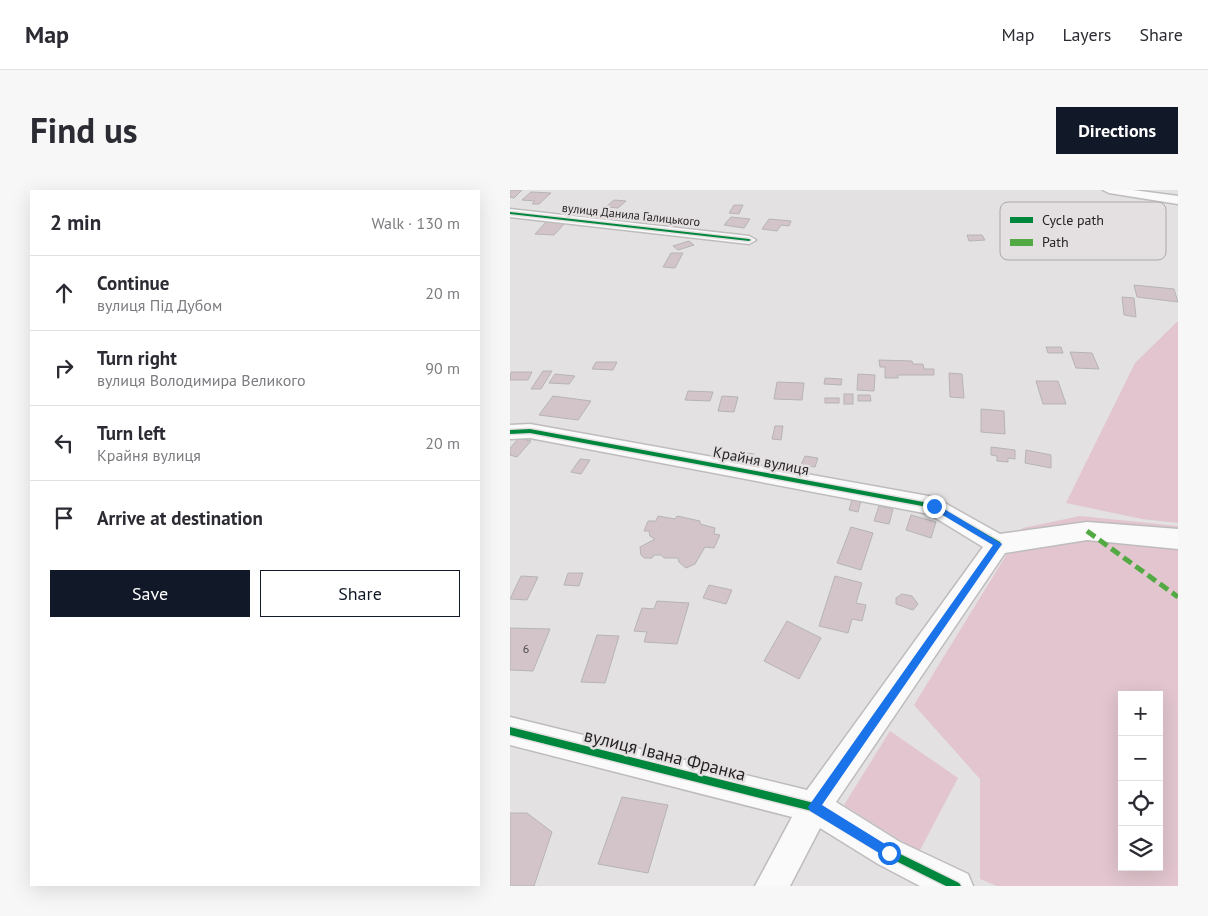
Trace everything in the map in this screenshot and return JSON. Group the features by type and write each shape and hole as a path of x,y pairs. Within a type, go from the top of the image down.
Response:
{"street":[{"path":"1109,190 1178,200"},
{"name":"вулиця Данила Галицького","path":"510,213 749,240"},
{"name":"Крайня вулиця","path":"510,432 530,431 934,506 998,544"},
{"path":"772,886 814,807 998,544 1087,531 1178,539"},
{"name":"вулиця Івана Франка","path":"510,731 814,807 889,853 956,886"}],"shaded area":[{"path":"1178,321 1178,523 1142,519 1066,503 1135,363"},
{"path":"1080,516 1178,526 1178,886 997,886 980,879 980,779 914,705 1023,528"},
{"path":"890,731 958,778 919,852 844,805"}],"building":[{"path":"510,190 522,190 514,198 510,197"},
{"path":"531,192 551,193 539,204 532,204 535,201 522,200"},
{"path":"614,200 626,201 618,208 606,207"},
{"path":"734,205 743,205 739,214 729,213"},
{"path":"731,217 750,219 744,228 724,225"},
{"path":"769,219 791,221 789,226 781,225 777,231 762,229"},
{"path":"547,221 566,222 554,235 535,234"},
{"path":"967,235 982,235 985,240 969,241"},
{"path":"689,241 694,245 678,250 673,246"},
{"path":"671,253 683,253 675,268 663,267"},
{"path":"1134,285 1174,289 1178,302 1137,297"},
{"path":"1122,297 1134,298 1136,317 1124,315"},
{"path":"1046,347 1061,347 1063,353 1048,353"},
{"path":"1070,352 1092,353 1099,369 1076,368"},
{"path":"879,360 912,361 913,364 923,364 924,369 934,369 934,375 898,375 898,378 885,378 885,367 880,367"},
{"path":"596,362 617,362 613,370 592,369"},
{"path":"543,371 552,371 541,389 531,389"},
{"path":"511,372 532,372 528,380 510,380"},
{"path":"949,373 962,374 964,398 950,397"},
{"path":"555,374 575,376 569,384 549,383"},
{"path":"858,374 875,375 874,391 857,390"},
{"path":"825,378 842,379 841,385 824,384"},
{"path":"1036,381 1058,381 1066,404 1043,404"},
{"path":"777,382 804,383 802,400 774,399"},
{"path":"688,391 713,392 710,401 685,400"},
{"path":"844,394 853,394 853,404 844,404"},
{"path":"858,395 870,395 871,401 858,401"},
{"path":"553,396 591,401 578,420 539,415"},
{"path":"722,396 738,397 734,412 718,411"},
{"path":"825,398 839,398 839,403 825,403"},
{"path":"981,409 1004,411 1005,434 981,432"},
{"path":"775,426 783,426 781,440 772,439"},
{"path":"519,438 531,441 517,457 510,455 510,448"},
{"path":"991,447 1015,450 1015,459 1008,458 1008,462 997,461 997,456 991,455"},
{"path":"1026,450 1051,455 1051,468 1025,463"},
{"path":"740,452 754,454 751,461 738,459"},
{"path":"805,456 818,458 815,467 801,465"},
{"path":"580,459 590,460 581,474 571,472"},
{"path":"853,496 862,497 858,512 849,510"},
{"path":"879,506 893,509 889,524 874,521"},
{"path":"911,515 936,522 931,538 906,530"},
{"path":"658,516 675,519 677,516 700,521 700,524 715,528 714,534 720,535 714,548 705,547 695,564 686,568 679,562 678,558 664,558 661,555 654,555 652,558 644,558 641,555 640,547 655,539 650,536 649,531 644,531 648,521 656,521"},
{"path":"851,527 873,533 861,570 837,563"},
{"path":"568,573 583,573 579,586 564,585"},
{"path":"521,576 538,577 527,600 510,599"},
{"path":"835,576 862,583 856,603 866,605 862,621 852,619 848,633 819,626"},
{"path":"709,585 732,590 726,604 703,598"},
{"path":"902,594 912,596 918,604 913,610 896,604 896,598"},
{"path":"657,601 689,603 677,644 644,642 647,632 634,631 642,608 654,609"},
{"path":"787,621 821,638 799,679 764,661"},
{"path":"510,628 550,629 533,671 510,670"},
{"path":"597,635 619,636 605,683 581,682"},
{"path":"622,797 668,805 648,873 598,864"},
{"path":"510,813 527,813 552,832 534,886 510,886"}],"marked path":[{"path":"1087,531 1178,597"}],"cycle path":[{"path":"510,213 749,240"},
{"path":"510,432 530,431 934,506 998,544"},
{"path":"510,731 814,807 889,853 956,886"}],"route":[{"path":"889,853 814,807 998,544 934,506"}]}
